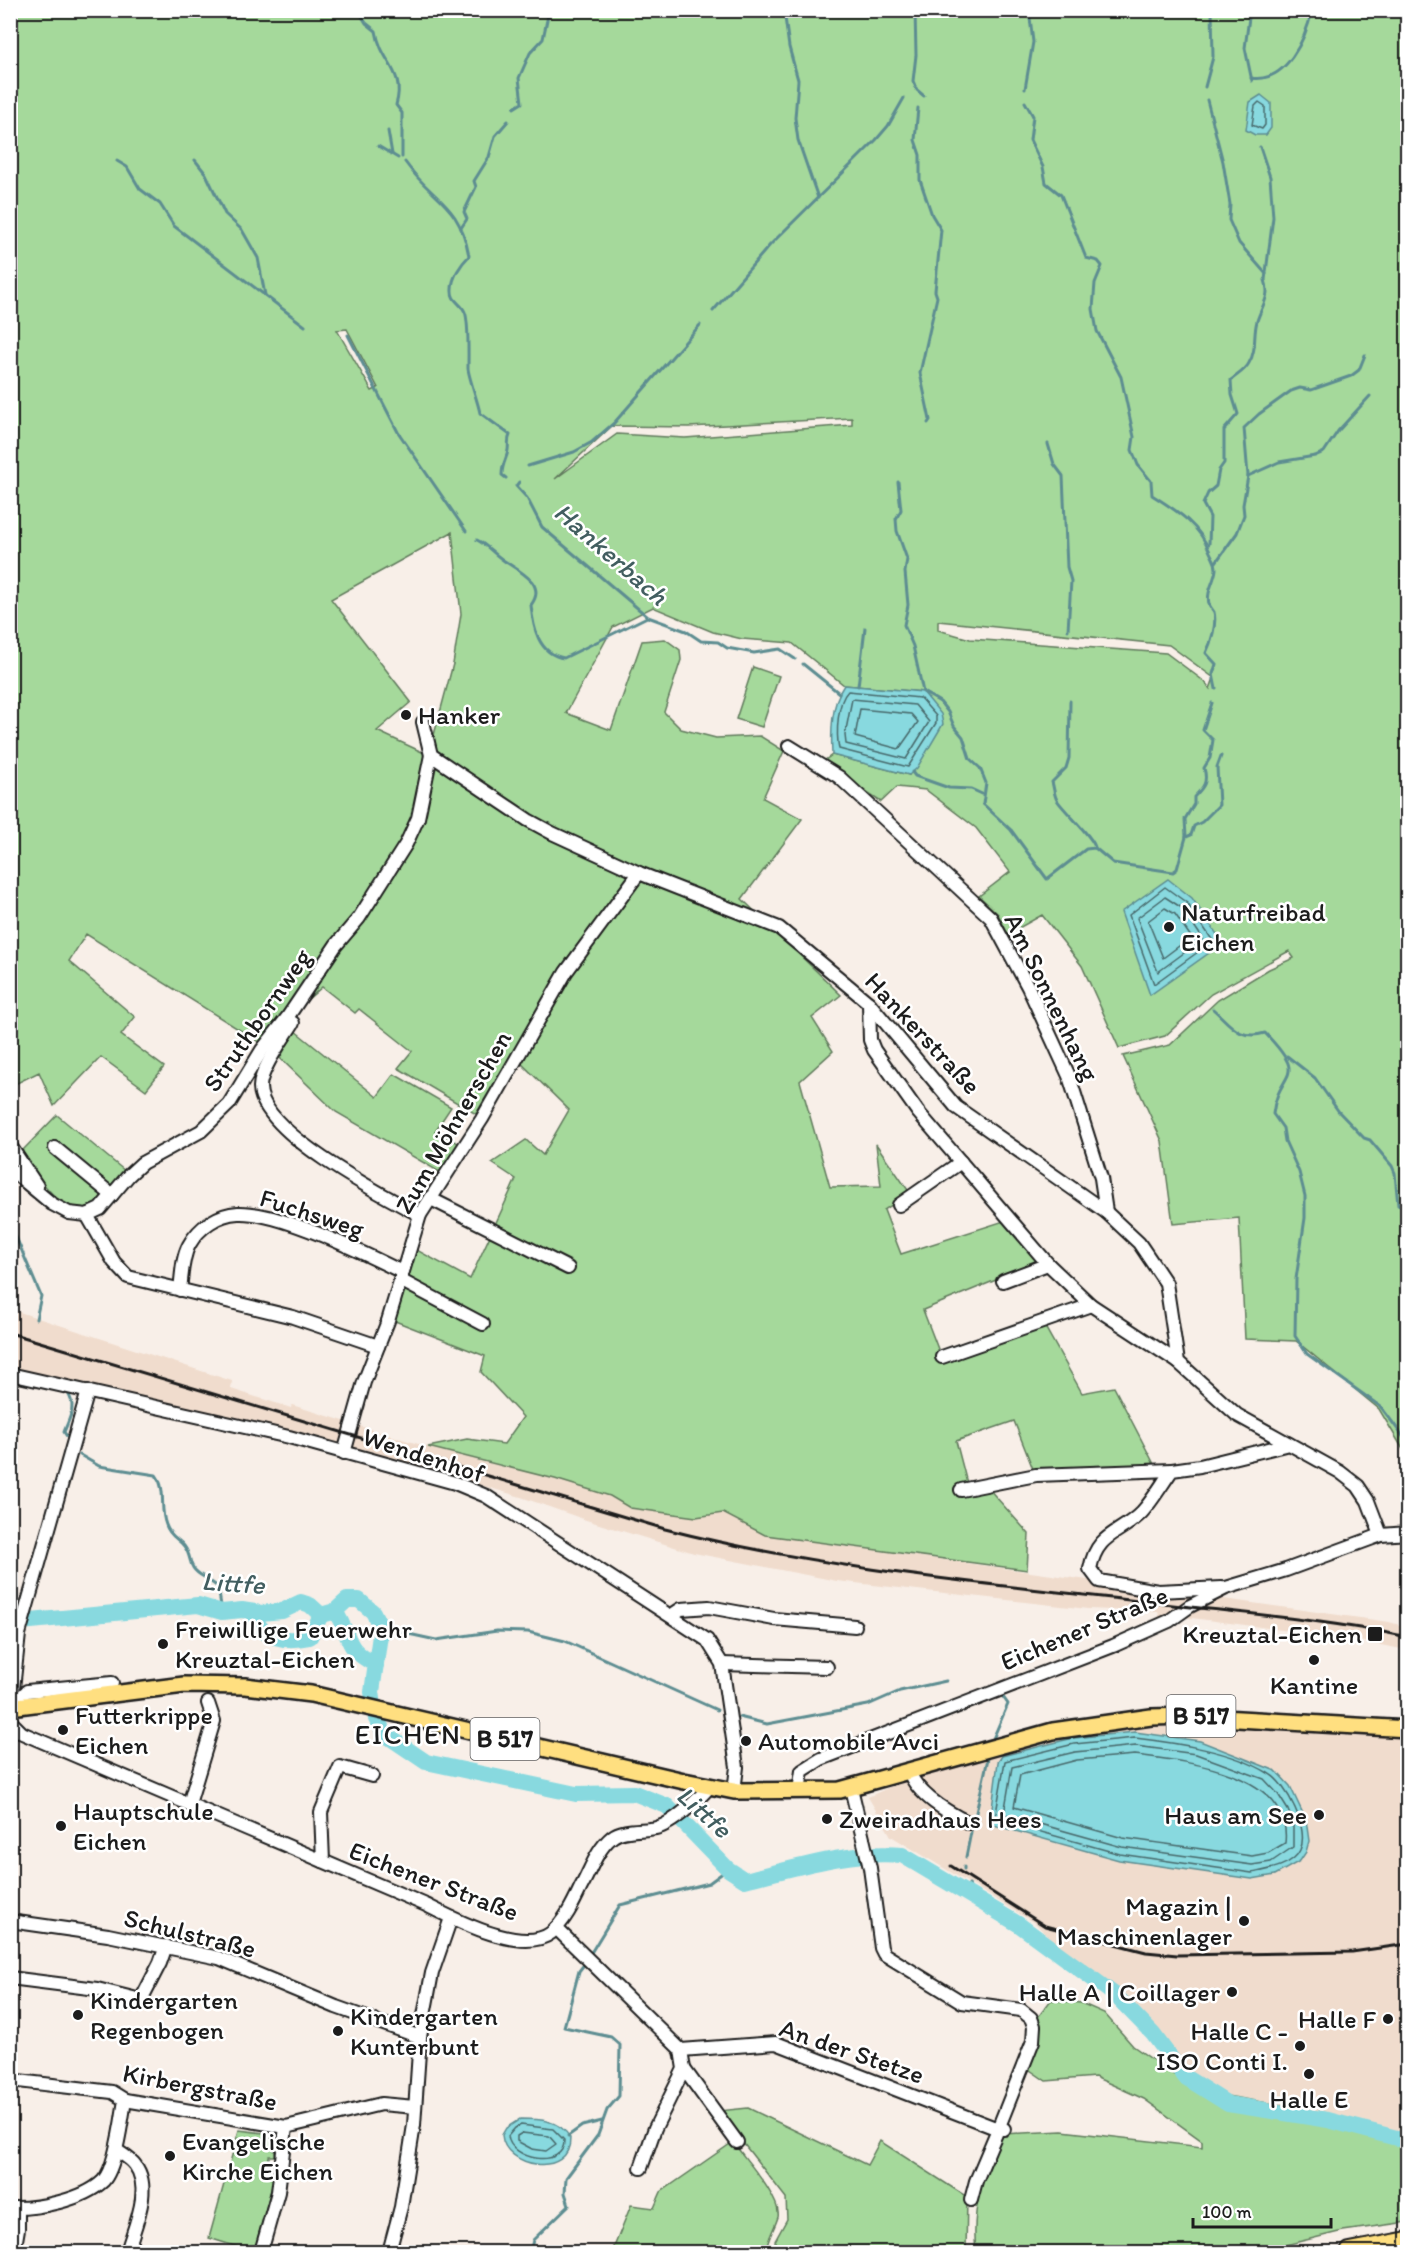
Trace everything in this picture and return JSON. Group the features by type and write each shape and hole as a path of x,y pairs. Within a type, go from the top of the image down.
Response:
{"highway":[{"path":"1350,2253 1407,2241"}],"main road":[{"name":"B 517","path":"11,1707 184,1685 245,1686 311,1694 356,1703 734,1791 851,1788 991,1747 1075,1726 1166,1716 1334,1723 1407,1729"}],"street":[{"path":"423,722 431,755"},
{"name":"Am Sonnenhang","path":"789,746 839,777 992,918 1028,987 1069,1076 1101,1178 1106,1212"},
{"name":"Hankerstraße","path":"431,755 528,820 639,873 778,928 869,1003 956,1107 1106,1212 1139,1243 1166,1283 1178,1362"},
{"name":"Struthbornweg","path":"87,1215 100,1209 142,1163 201,1131 230,1104 262,1050 287,1018 336,945 359,918 406,844 417,818 431,755"},
{"name":"Zum Möhnerschen","path":"344,1453 364,1382 378,1346 420,1215 482,1119 566,972 639,873"},
{"path":"869,1003 870,1040 874,1050 918,1112 1048,1264 1091,1305 1178,1362 1237,1415 1358,1486 1368,1501 1381,1535"},
{"path":"287,1018 292,1023 262,1076 260,1087 263,1103 312,1152 369,1188 420,1215"},
{"path":"11,1147 45,1198"},
{"path":"55,1148 112,1195"},
{"path":"899,1205 961,1162"},
{"path":"10,1169 45,1198 69,1213 87,1215 123,1273 134,1279 293,1317 378,1346"},
{"path":"431,1199 568,1268"},
{"name":"Fuchsweg","path":"180,1290 185,1258 195,1236 210,1222 238,1213 303,1228 401,1276 483,1324"},
{"path":"1003,1281 1048,1264"},
{"path":"942,1357 1091,1305"},
{"name":"Wendenhof","path":"10,1374 222,1420 455,1483 486,1496 579,1559 672,1615 707,1640 722,1664 737,1767 734,1791"},
{"path":"11,1707 19,1634 88,1391"},
{"path":"961,1490 1036,1475 1172,1470 1200,1466 1289,1444"},
{"path":"1172,1470 1140,1514 1105,1537 1093,1553 1090,1569 1099,1581 1158,1591 1186,1587 1226,1588"},
{"name":"Eichener Straße","path":"799,1791 802,1771 810,1764 1113,1646 1169,1621 1190,1606 1226,1588 1286,1570 1381,1535 1407,1533"},
{"path":"672,1615 681,1609 709,1607 774,1619 855,1626"},
{"path":"722,1664 827,1667"},
{"path":"11,1707 27,1691 112,1683"},
{"path":"189,1804 214,1721 208,1703"},
{"name":"Eichener Straße","path":"10,1721 22,1733 452,1918 505,1937 526,1940 544,1936 556,1928"},
{"name":"Eichener Straße","path":"323,1861 321,1812 340,1767 372,1776"},
{"path":"909,1771 913,1783 949,1813 969,1823"},
{"path":"711,1786 698,1801 666,1823 658,1827 613,1836 600,1851 567,1914 556,1928 681,2050 684,2069 737,2142"},
{"path":"851,1788 870,1868 881,1948 884,1954 962,2002 1021,2010 1030,2018 1034,2026 1033,2041 1001,2129 976,2181 971,2200"},
{"path":"389,2253 401,2207 415,2107 420,2037 432,1973 452,1918"},
{"name":"Schulstraße","path":"10,1921 166,1946 219,1958 336,2007 420,2037"},
{"path":"10,1978 97,1989 141,2000 160,1964 166,1946"},
{"name":"An der Stetze","path":"681,2050 776,2043 1001,2129"},
{"path":"641,2168 655,2128 684,2069"},
{"name":"Kirbergstraße","path":"10,2080 112,2092 125,2100 286,2127 381,2104 415,2107"},
{"path":"14,2253 18,2229 14,2208 69,2200 104,2180 116,2150 125,2100"},
{"path":"261,2253 278,2192 286,2127"},
{"path":"116,2150 134,2164 141,2176 143,2197 126,2253"}],"shaded area":[{"path":"10,1309 232,1381 231,1389 291,1408 292,1405 428,1447 555,1479 610,1496 630,1508 696,1517 723,1513 765,1535 1389,1622 1407,1627 1407,1650 1343,1638 1184,1617 1160,1619 1158,1612 1088,1609 837,1581 694,1553 586,1520 521,1497 304,1434 11,1368"},
{"path":"1134,1725 1407,1732 1407,2143 1253,2106 1190,2082 1036,1924 891,1836 868,1797 918,1774 1012,1747"}],"green space":[{"path":"11,11 1407,11 1407,1456 1379,1409 1296,1341 1245,1339 1239,1218 1173,1224 1162,1141 1123,1056 1170,1045 1218,1000 1269,969 1294,958 1289,951 1211,994 1165,1036 1119,1048 1082,966 1042,915 1008,934 998,914 979,896 1010,872 976,828 926,790 897,787 881,802 821,763 832,755 909,775 923,692 844,685 792,643 742,639 713,632 653,607 613,627 566,713 611,730 642,641 665,639 680,650 681,660 664,712 681,729 716,738 760,736 784,751 763,798 802,819 742,899 841,995 812,1018 833,1051 800,1081 830,1187 881,1186 876,1144 910,1193 884,1210 901,1254 1004,1221 1040,1262 923,1310 943,1362 1045,1327 1082,1393 1114,1387 1155,1466 1033,1469 1014,1421 956,1441 969,1491 988,1488 1029,1534 1027,1570 765,1535 723,1513 696,1517 630,1508 610,1496 555,1479 428,1447 467,1439 504,1444 523,1417 481,1372 485,1356 395,1321 415,1249 470,1279 516,1179 492,1163 526,1140 543,1155 569,1110 519,1061 569,975 640,870 530,815 436,753 434,735 453,664 461,614 452,532 331,599 411,702 377,731 422,752 631,874 562,969 476,1114 398,1068 412,1051 359,1009 355,1013 322,987 259,1042 86,934 69,961 135,1017 121,1035 164,1067 146,1090 101,1057 54,1106 39,1072 11,1086","holes":["347,329 378,388 372,391 337,330","852,418 852,425 685,438 617,434 555,479 612,426 689,427","938,621 1169,645 1214,678 1210,689 1205,682 1166,653 970,639 938,630"]},
{"path":"753,667 779,676 762,727 736,719"},
{"path":"295,1031 377,1097 394,1074 451,1107 435,1131 460,1144 443,1174 336,1112 280,1058"},
{"path":"57,1115 125,1171 107,1195 94,1207 83,1210 72,1208 62,1202 51,1193 21,1152"},
{"path":"1051,2000 1081,2003 1104,2013 1133,2046 1197,2091 1298,2108 1407,2146 1407,2222 1343,2231 1257,2252 976,2252 975,2220 980,2191 1002,2134 1062,2131 1202,2147 1202,2141 1144,2099 1095,2077 1046,2081 1027,2068 1038,2036 1038,2017"},
{"path":"748,2108 867,2165 880,2141 967,2197 966,2252 774,2252 775,2241 787,2219 786,2198 718,2111"},
{"path":"239,2130 264,2133 270,2136 276,2156 269,2156 268,2174 275,2175 254,2252 209,2238"},
{"path":"733,2142 761,2179 778,2209 778,2217 766,2252 612,2252 631,2205 654,2208 661,2192"}],"water":[{"path":"1261,95 1271,103 1271,128 1266,135 1255,135 1246,130 1250,102"},
{"path":"844,685 923,692 941,714 943,724 917,768 909,775 832,755 834,709"},
{"name":"Naturfreibad Eichen","path":"1168,879 1192,898 1223,943 1150,995 1121,912"},
{"path":"1135,1732 1200,1741 1276,1771 1290,1786 1306,1820 1309,1841 1300,1861 1275,1875 1252,1879 1119,1860 990,1824 998,1762 1002,1756 1073,1738"},
{"path":"520,2119 548,2121 560,2127 570,2138 567,2151 560,2159 549,2164 525,2161 514,2155 506,2146 502,2135 506,2128"}],"waterway":[{"name":"Hankerbach","path":"358,10 366,23 376,31 398,84 396,105 402,113 402,157"},
{"path":"514,108 522,103 519,78 530,53 543,39 549,10"},
{"path":"784,10 789,47 798,80 795,118 798,140 818,198"},
{"path":"915,10 916,55 913,81 917,90 924,96"},
{"path":"1025,89 1033,42 1029,10"},
{"path":"1205,87 1213,57 1212,10"},
{"path":"1250,10 1245,48 1252,81"},
{"path":"1251,78 1263,78 1284,67 1305,33 1312,10"},
{"path":"713,311 770,245 876,140 888,126 904,98"},
{"path":"1207,100 1223,162 1230,204 1229,220 1239,243 1266,274"},
{"path":"1025,102 1033,116 1030,140 1043,167 1046,183 1061,195 1086,258 1098,261 1102,266 1095,283 1093,309 1097,331 1121,377 1134,437 1132,450 1138,465 1151,481 1152,495 1193,526 1205,542 1215,562 1216,569 1208,599 1214,612 1215,622 1212,639 1206,653 1216,664 1213,674 1216,689"},
{"path":"918,108 915,140 920,155 920,180 932,215 941,230 935,291 937,297 920,373 930,420 928,423"},
{"path":"461,228 467,219 464,212 476,187 474,181 489,157 495,136 508,121"},
{"path":"388,131 392,154"},
{"path":"378,146 398,158"},
{"path":"1209,544 1210,517 1203,504 1208,493 1216,486 1219,470 1224,463 1224,430 1238,414 1232,395 1231,380 1246,368 1251,358 1257,321 1267,291 1265,280 1273,217 1270,177 1260,147"},
{"path":"195,160 206,174 225,214 242,230 258,258 265,295"},
{"path":"117,161 127,167 140,189 160,204 174,226 305,326"},
{"name":"Hankerbach","path":"405,162 452,213 465,238 469,256 455,275 452,293 466,317 468,371 480,413 510,435 502,471 502,475 506,478"},
{"path":"528,466 574,452 592,442 614,423 700,325"},
{"path":"348,335 398,432 466,531"},
{"path":"1216,562 1237,533 1244,515 1243,505 1248,476 1244,428 1291,391 1300,388 1311,390 1351,376 1359,370 1365,355"},
{"path":"1248,476 1279,462 1315,456 1324,452 1338,431 1370,396"},
{"path":"1048,444 1054,464 1063,476 1067,567 1071,581 1068,630"},
{"name":"Hankerbach","path":"519,482 516,486 527,498 542,527 648,617 686,631 701,641 718,642 727,648 754,653 780,649 795,659"},
{"name":"Hankerbach","path":"898,482 901,510 896,519 897,531 907,559 905,572 908,605 904,625 913,646 923,692 940,702 948,712 954,726 963,737 970,759 980,768 986,783 983,804 1011,830 1047,879 1086,849 1095,848 1113,863 1173,872 1177,869 1186,837 1185,819 1194,804 1194,797 1203,787 1204,768 1210,758 1213,740 1203,730 1212,703"},
{"path":"477,540 529,578 536,590 531,605 535,630 543,645 555,655 564,658 647,617"},
{"path":"858,686 865,628"},
{"name":"Hankerbach","path":"803,664 839,693"},
{"path":"1070,701 1069,758 1066,768 1052,782 1057,800 1090,838 1095,848"},
{"path":"1186,837 1191,835 1194,826 1202,822 1219,805 1217,767 1221,756"},
{"path":"912,772 915,776 949,788 971,789 982,794"},
{"name":"Hankerbach","path":"1213,1009 1242,1033 1248,1035 1265,1033 1279,1048 1289,1068 1273,1114 1283,1128 1285,1141 1299,1172 1305,1196 1305,1218 1296,1279 1295,1336 1307,1354 1381,1407 1408,1443"},
{"path":"1287,1056 1315,1078 1339,1112 1364,1138 1370,1140 1392,1166 1395,1173 1398,1205 1408,1209"},
{"path":"10,1223 41,1296 36,1319"},
{"path":"67,1392 72,1402 64,1432 68,1438"},
{"path":"80,1455 99,1466 156,1475 161,1487 164,1519 168,1529 184,1546 194,1569 204,1577"},
{"path":"211,1582 218,1587 222,1612"},
{"name":"Littfe","path":"10,1623 198,1605 222,1612 242,1610 261,1613 282,1611 301,1602 310,1605 321,1615 335,1611 347,1600 359,1600 373,1612 381,1628 372,1692 376,1719 386,1735 426,1762 576,1794 634,1793 667,1806 728,1869 745,1880 803,1865 843,1858 882,1854 902,1855 1018,1924 1115,1995 1153,2034 1185,2077 1228,2104 1328,2120 1408,2141"},
{"path":"335,1611 353,1647 365,1659 376,1665"},
{"path":"254,1612 261,1628 267,1634 283,1639 310,1637 321,1615"},
{"path":"381,1628 436,1640 497,1631 528,1632 565,1641 717,1710"},
{"path":"739,1717 767,1724 868,1705 900,1691 946,1681"},
{"path":"992,1741 1008,1704 1003,1697"},
{"path":"975,1817 989,1754"},
{"path":"966,1857 971,1832"},
{"path":"589,1956 620,1905 709,1883 728,1869"},
{"path":"969,1884 972,1897"},
{"path":"530,2252 533,2240 569,2205 565,2193 566,2178 598,2135 607,2110 619,2096 620,2045 611,2037 564,2027 579,1971 586,1962"},
{"path":"568,2136 582,2126 602,2121"}],"railway":[{"path":"10,1333 665,1529 730,1544 795,1557 927,1577 1300,1619 1408,1637"},
{"path":"951,1866 1045,1926 1146,1952 1177,1955 1352,1952 1408,1944"}],"place":[{"name":"Hanker","path":"406,715"},
{"name":"Naturfreibad Eichen","path":"1169,927"},
{"name":"Kreuztal-Eichen","path":"1375,1634"},
{"name":"Freiwillige Feuerwehr Kreuztal-Eichen","path":"163,1644"},
{"name":"Kantine","path":"1314,1660"},
{"name":"Futterkrippe Eichen","path":"63,1730"},
{"name":"Automobile Avci","path":"746,1741"},
{"name":"Haus am See","path":"1319,1815"},
{"name":"Zweiradhaus Hees","path":"827,1819"},
{"name":"Hauptschule Eichen","path":"61,1826"},
{"name":"Magazin | Maschinenlager","path":"1244,1921"},
{"name":"Halle A | Coillager","path":"1232,1992"},
{"name":"Kindergarten Regenbogen","path":"78,2015"},
{"name":"Halle F","path":"1388,2019"},
{"name":"Kindergarten Kunterbunt","path":"338,2031"},
{"name":"Halle C - ISO Conti I.","path":"1300,2046"},
{"name":"Halle E","path":"1309,2074"},
{"name":"Evangelische Kirche Eichen","path":"170,2156"}],"district":[{"name":"EICHEN","path":"408,1734"}]}
